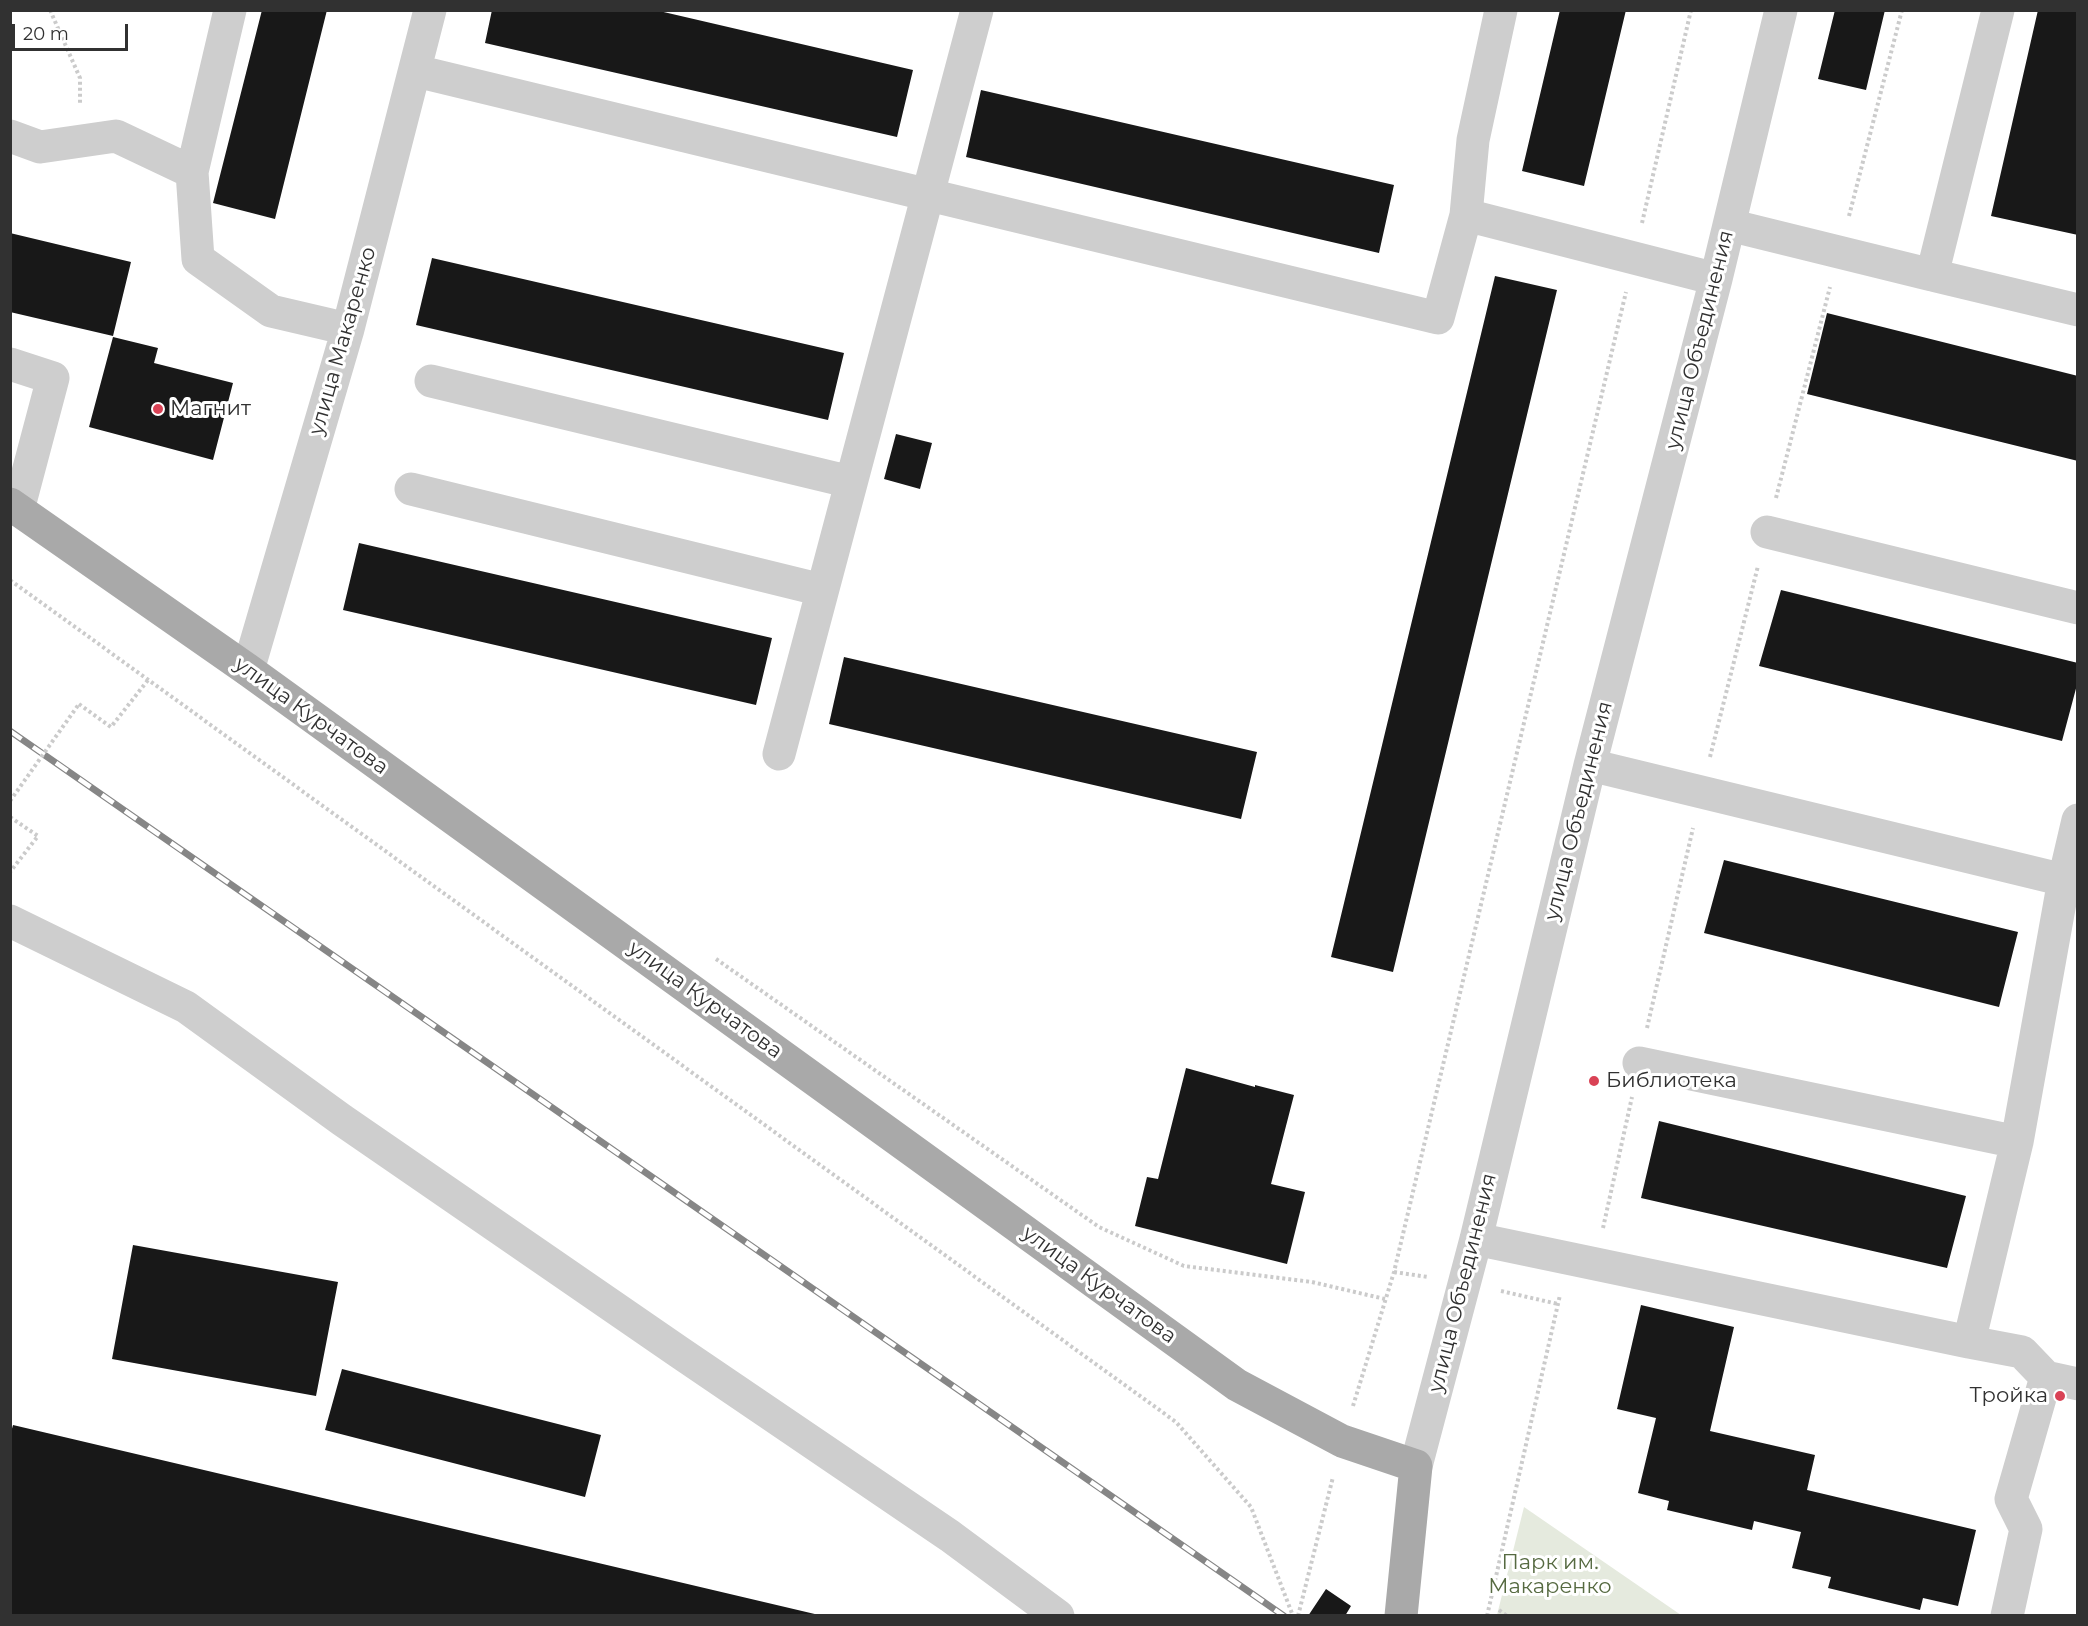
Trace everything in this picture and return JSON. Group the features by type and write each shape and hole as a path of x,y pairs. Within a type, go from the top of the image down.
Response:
{"main road":[{"name":"улица Курчатова","path":"14,507 248,670 1237,1385 1342,1442 1416,1466"},
{"name":"улица Объединения","path":"1401,1616 1416,1466"}],"street":[{"path":"230,10 192,172 198,259 271,311 348,329"},
{"name":"улица Макаренко","path":"248,670 348,329 430,10"},
{"path":"779,754 977,10"},
{"path":"416,71 1438,318 1466,215 1473,140 1502,10"},
{"name":"улица Объединения","path":"1416,1466 1476,1239 1590,765 1716,279 1781,10"},
{"path":"1932,275 1998,10"},
{"path":"10,136 40,147 116,136 192,172"},
{"path":"1466,215 1716,279"},
{"path":"1729,225 2078,310"},
{"path":"10,364 53,378 14,507"},
{"path":"431,381 851,482"},
{"path":"411,489 822,590"},
{"path":"1767,532 2078,608"},
{"path":"1590,765 2064,880"},
{"path":"1969,1342 2017,1142 2064,880 2078,820"},
{"path":"10,921 186,1007 342,1120 950,1536 1058,1616"},
{"path":"1639,1063 2017,1142"},
{"path":"1476,1239 1582,1263 2022,1352 2046,1377 2078,1384"},
{"path":"2007,1616 2026,1530 2011,1499 2046,1377"}],"path":[{"path":"50,10 80,78 81,141"},
{"path":"1298,1616 1342,1442 1385,1299 1634,259 1691,10"},
{"path":"1487,1616 1582,1263 1639,1063 1701,792 1902,10"},
{"path":"10,580 1176,1422 1251,1507 1293,1616"},
{"path":"10,801 79,704 111,727 148,680"},
{"path":"10,817 38,836 10,872"},
{"path":"708,954 1099,1227 1184,1266 1312,1282 1385,1299"},
{"path":"1499,1610 1507,1616"}],"green space":[{"name":"Парк им. Макаренко","path":"1524,1507 1681,1615 1497,1615"}],"building":[{"path":"262,10 327,10 275,219 213,203"},
{"path":"492,10 655,10 913,70 897,137 485,43"},
{"path":"1560,10 1626,10 1584,186 1522,171"},
{"path":"1835,10 1885,10 1866,90 1818,79"},
{"path":"2038,10 2078,10 2078,235 1991,216"},
{"path":"981,90 1394,185 1379,253 966,157"},
{"path":"10,233 131,262 113,336 10,312"},
{"path":"432,258 844,353 828,420 416,325"},
{"path":"1495,276 1557,290 1393,972 1331,957"},
{"path":"1827,313 2078,376 2078,461 1807,394"},
{"path":"113,337 158,348 154,363 233,383 213,460 89,427"},
{"path":"896,434 932,443 920,489 884,479"},
{"path":"359,543 772,638 756,705 343,610"},
{"path":"1781,590 2078,663 2078,681 2062,741 1759,666"},
{"path":"844,657 1257,752 1241,819 829,724"},
{"path":"1724,860 2018,932 1999,1007 1704,933"},
{"path":"1186,1068 1294,1095 1271,1184 1305,1192 1287,1264 1135,1226 1147,1177 1158,1179"},
{"path":"1659,1121 1966,1196 1947,1268 1641,1198"},
{"path":"133,1245 338,1282 316,1396 112,1359"},
{"path":"1641,1305 1734,1327 1710,1431 1815,1455 1807,1490 1976,1530 1958,1606 1923,1598 1920,1610 1828,1588 1831,1577 1792,1568 1801,1532 1754,1521 1752,1530 1667,1510 1669,1501 1638,1493 1656,1418 1617,1409"},
{"path":"342,1369 601,1435 585,1497 325,1430"},
{"path":"13,1425 819,1616 10,1616 10,1436"},
{"path":"1326,1589 1351,1606 1345,1616 1308,1616"}],"railway":[{"path":"10,731 1284,1616"}],"place":[{"name":"Магнит","path":"158,409"},
{"name":"Библиотека","path":"1594,1081"},
{"name":"Тройка","path":"2060,1396"}]}
